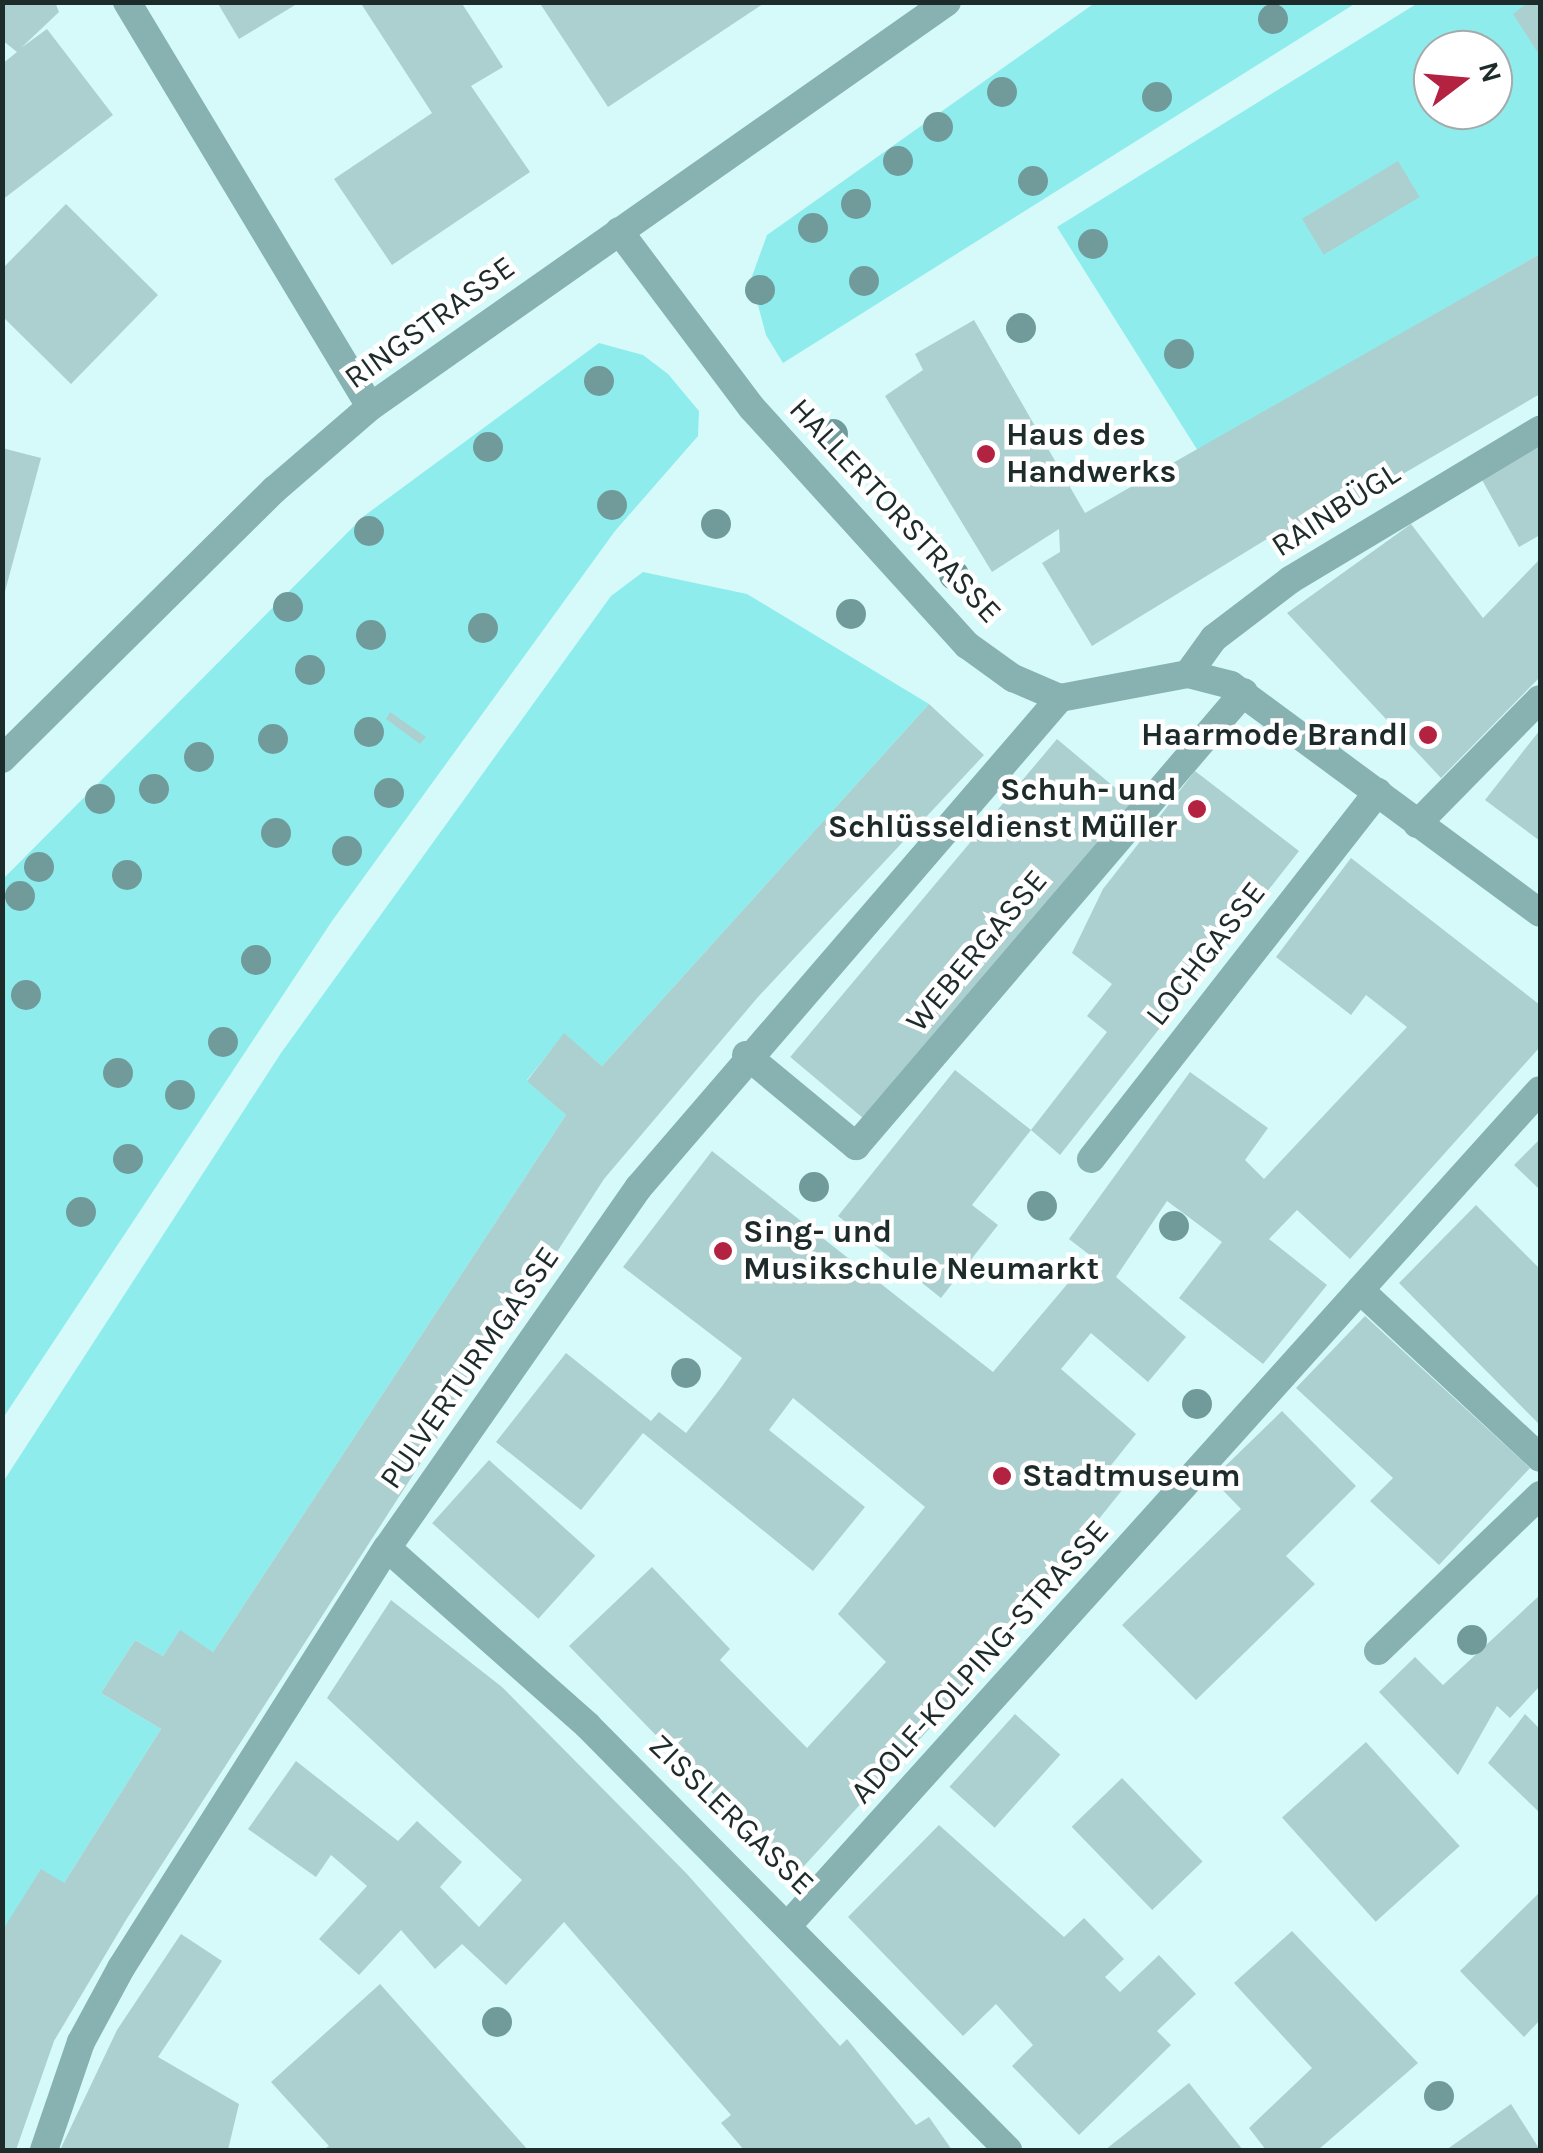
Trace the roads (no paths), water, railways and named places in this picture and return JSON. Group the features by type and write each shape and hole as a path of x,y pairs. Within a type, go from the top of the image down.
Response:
{"street":[{"path":"127,2 370,407"},
{"name":"RINGSTRASSE","path":"2,759 246,518 370,407 947,2"},
{"name":"HALLERTORSTRASSE","path":"619,231 752,408 886,562 967,644 1013,678 1060,698"},
{"name":"RAINBÜGL","path":"1188,674 1214,638 1290,580 1540,430"},
{"path":"1060,698 1188,674 1244,692 1540,914"},
{"name":"WEBERGASSE","path":"746,1055 856,1146 1244,692"},
{"name":"PULVERTURMGASSE","path":"44,2150 81,2042 120,1968 387,1548 640,1188 746,1055 1060,698"},
{"path":"1418,824 1540,699"},
{"name":"LOCHGASSE","path":"1090,1159 1378,792"},
{"name":"ADOLF-KOLPING-STRASSE","path":"791,1922 1540,1090"},
{"path":"1360,1290 1540,1458"},
{"path":"1378,1651 1540,1495"},
{"name":"ZISSLERGASSE","path":"387,1548 474,1619 791,1922 1008,2150"}],"place":[{"name":"Haus des Handwerks","path":"986,454"},
{"name":"Haarmode Brandl","path":"1428,735"},
{"name":"Schuh- und Schlüsseldienst Müller","path":"1197,809"},
{"name":"Sing- und Musikschule Neumarkt","path":"723,1251"},
{"name":"Stadtmuseum","path":"1002,1476"}]}
